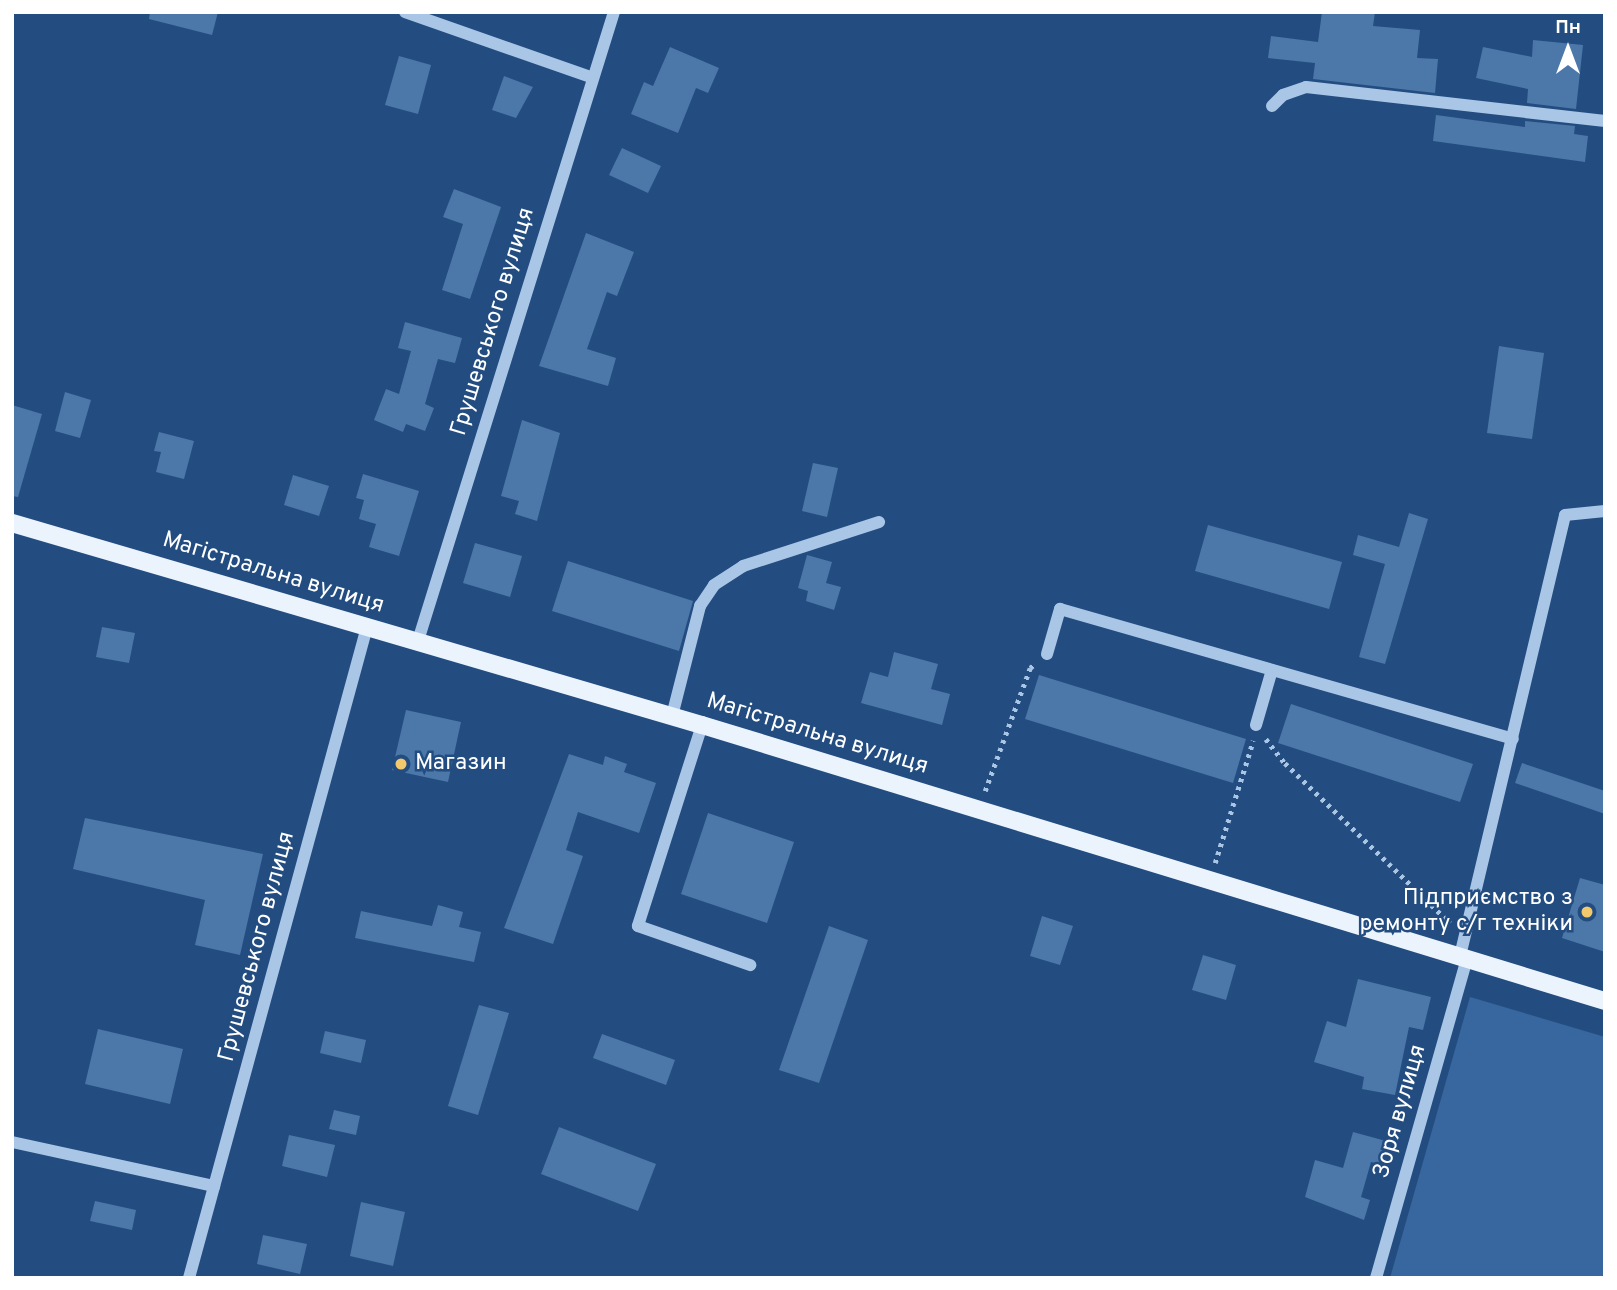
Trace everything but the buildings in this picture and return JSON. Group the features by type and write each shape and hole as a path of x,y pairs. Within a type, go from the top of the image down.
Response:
{"main road":[{"name":"Магістральна вулиця","path":"12,523 417,644 702,724 978,811 1605,1001"}],"street":[{"path":"405,12 591,77"},
{"name":"Грушевського вулиця","path":"417,644 591,77 614,12"},
{"path":"1272,106 1283,96 1306,87 1605,121"},
{"name":"Зоря вулиця","path":"1376,1278 1464,957 1565,515 1605,511"},
{"path":"672,716 700,606 714,585 743,566 879,522"},
{"path":"1047,654 1060,609 1513,740"},
{"name":"Грушевського вулиця","path":"189,1278 367,627"},
{"path":"1256,725 1272,670"},
{"path":"702,724 638,926 750,965"},
{"path":"12,1142 215,1186"}],"path":[{"path":"978,811 1030,668 1047,654"},
{"path":"1209,881 1256,725"},
{"path":"1256,725 1285,763 1451,924"}],"shaded area":[{"path":"1470,997 1605,1037 1605,1278 1390,1278"}],"place":[{"name":"Магазин","path":"401,764"},
{"name":"Підприємство з ремонту с/г техніки","path":"1587,912"}]}
